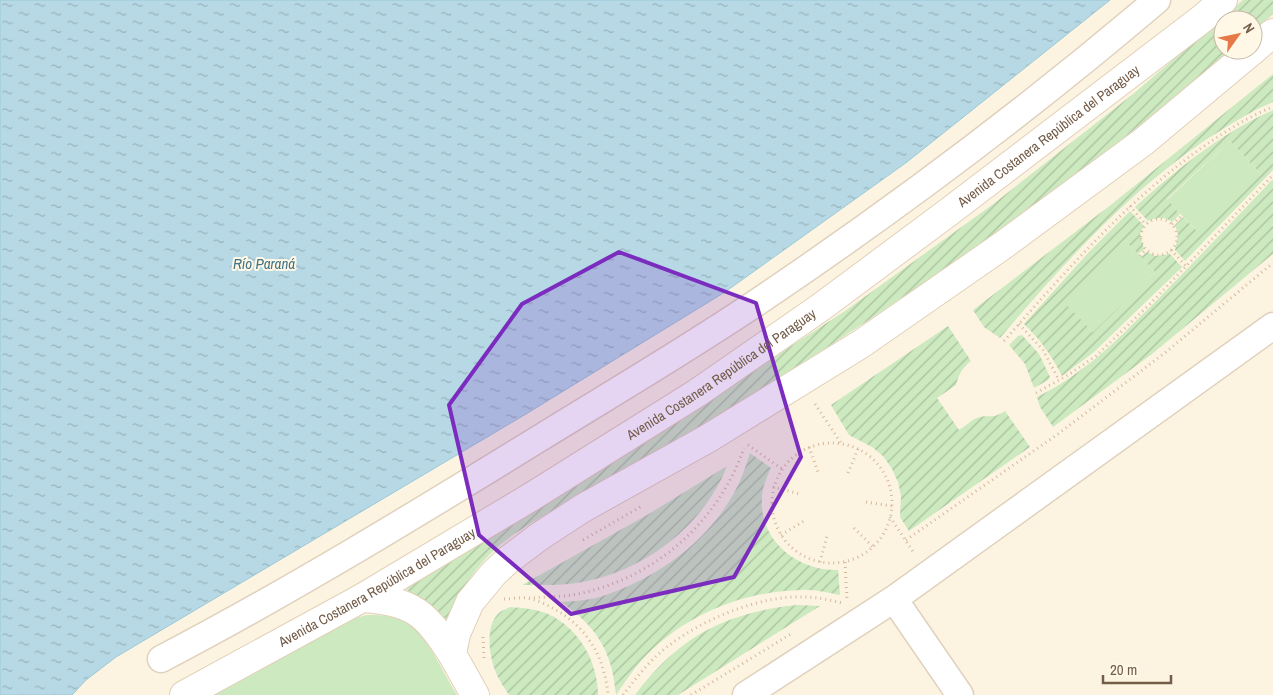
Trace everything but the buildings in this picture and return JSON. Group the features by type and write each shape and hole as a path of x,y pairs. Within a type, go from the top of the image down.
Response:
{"main road":[{"name":"Avenida Costanera República del Paraguay","path":"184,695 362,598 531,497 697,393 821,307 950,211 1224,0"},
{"path":"1263,42 1273,33"},
{"path":"452,654 456,634 470,602 494,573 508,560 583,508 724,429 868,339 1002,246 1135,148 1241,60"},
{"path":"362,598 387,600 403,604 421,614 436,630 475,695"}],"street":[{"path":"161,659 251,612 332,565 693,344 757,302 918,190 1058,83 1157,0"},
{"path":"746,695 894,599 1273,326"},
{"path":"894,599 960,695"}],"path":[{"path":"1004,341 1087,248 1130,206 1178,166 1222,134 1273,107"},
{"path":"1036,393 1096,356 1273,175"},
{"path":"1130,206 1146,225"},
{"path":"1172,224 1182,216"},
{"path":"1156,219 1162,219 1172,224 1177,235 1175,246 1171,250 1167,253 1156,255 1146,249 1142,240 1142,234 1146,225 1156,219"},
{"path":"1140,256 1146,249"},
{"path":"1171,250 1186,266"},
{"path":"906,540 1058,434 1166,352 1273,263"},
{"path":"1019,324 1043,350 1059,380"},
{"path":"815,404 841,444"},
{"path":"825,443 841,444 858,449 872,459 883,472 890,488 892,506 886,528 873,547 860,556 845,562 820,562 805,556 791,548 775,523 772,510 773,487 782,468 794,456 809,447 825,443"},
{"path":"748,445 782,468"},
{"path":"809,447 818,472"},
{"path":"496,599 581,593 605,586 654,563 674,550 710,513 726,490 744,448"},
{"path":"848,473 858,449"},
{"path":"773,487 800,494"},
{"path":"866,502 892,506"},
{"path":"890,517 914,553 906,558"},
{"path":"781,535 804,521"},
{"path":"854,528 873,547"},
{"path":"820,562 827,536"},
{"path":"576,545 584,540"},
{"path":"845,562 847,600"},
{"path":"836,607 854,594"},
{"path":"623,695 648,664 666,648 684,634 729,612 756,604 803,597 842,603"},
{"path":"529,598 565,615 587,636 602,663 607,680 608,695"},
{"path":"484,630 485,660"},
{"path":"691,695 793,633"}],"highlighted area":[{"path":"619,252 756,303 801,457 734,577 571,614 479,535 449,405 522,304"}],"green space":[{"path":"1243,0 1273,0 1273,14 1263,22 1263,10 1231,10"},
{"path":"1213,26 1213,60 1219,60 1148,119 1001,229 849,333 746,399 528,525 509,538 492,552 477,569 464,588 449,619 442,619 406,589 407,584 733,384 845,311 992,205 1133,94"},
{"path":"1273,74 1273,102 1248,114 1207,139 1178,160 1123,206 1072,257 1000,338 984,327 973,310 1112,204"},
{"path":"1273,110 1273,170 1185,261 1175,250 1178,235 1175,225 1183,217 1197,231 1259,172 1230,141 1167,199 1180,214 1172,222 1160,218 1148,221 1135,207 1200,153 1235,130"},
{"path":"1230,141 1260,173 1197,231 1167,200"},
{"path":"1273,179 1273,254 1152,354 1053,427 1040,407 1037,397 1073,376 1103,352 1160,297"},
{"path":"1130,211 1144,226 1140,234 1144,249 1138,254 1125,240 1063,301 1093,332 1155,272 1141,257 1147,252 1156,256 1170,254 1182,267 1094,352 1062,376 1045,348 1024,324 1089,252"},
{"path":"1125,240 1155,272 1093,332 1062,301"},
{"path":"948,326 971,361 961,372 956,385 937,398 959,430 977,418 995,416 1005,411 1030,447 909,531 900,517 901,496 898,482 892,469 883,456 872,447 849,435 831,405"},
{"path":"1022,335 1039,354 1050,377 1034,388 1025,364 1009,345 1018,336"},
{"path":"750,453 771,468 763,489 762,506 765,522 771,536 781,548 806,564 822,569 838,570 840,595 811,590 779,591 735,601 714,609 675,631 657,645 637,665 616,695 611,665 601,641 574,611 561,602 578,601 606,595 645,578 682,554 698,540 725,507 736,489"},
{"path":"727,466 717,487 704,507 670,542 650,556 606,576 583,582 560,585 522,585 647,515"},
{"path":"797,605 820,606 678,695 635,695 668,658 686,643 705,631 748,614"},
{"path":"510,607 543,612 559,620 569,628 585,647 595,670 598,695 509,695 495,670 489,640 495,618 500,612"},
{"path":"367,615 396,618 412,626 431,649 457,695 207,695 351,619"}],"water":[{"name":"Río Paraná","path":"0,0 1110,0 907,162 725,292 526,414 116,657 86,680 72,695 0,695"}]}
